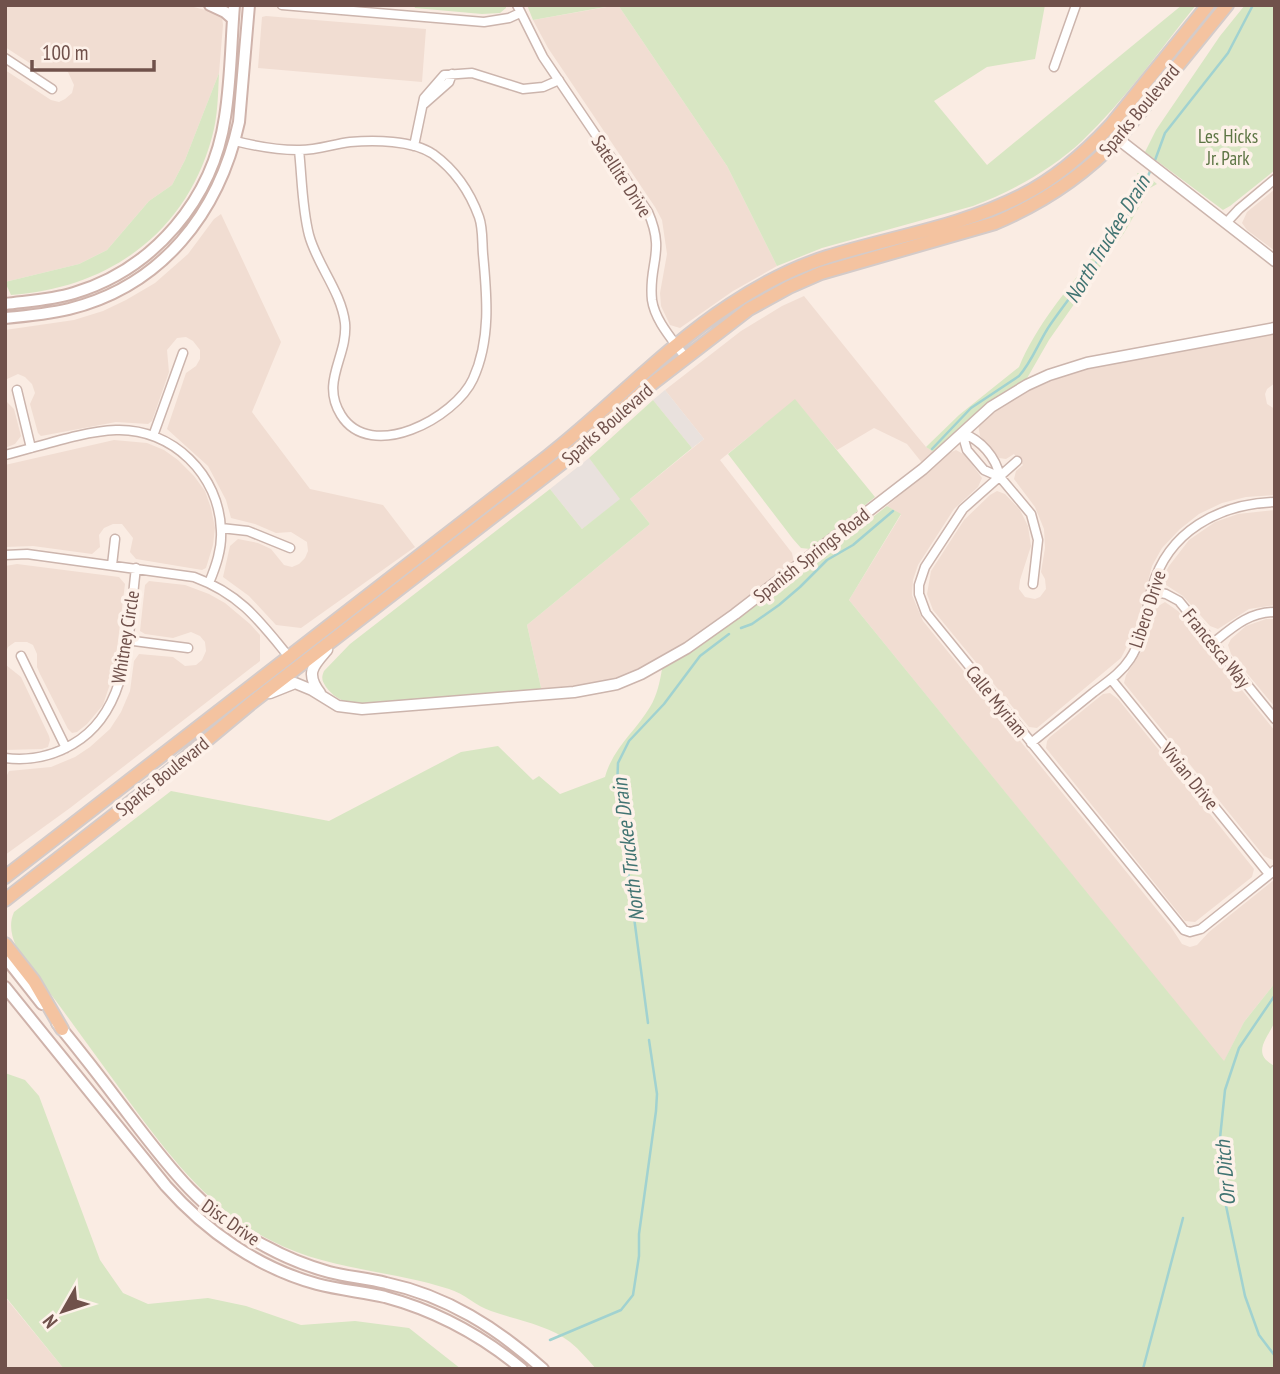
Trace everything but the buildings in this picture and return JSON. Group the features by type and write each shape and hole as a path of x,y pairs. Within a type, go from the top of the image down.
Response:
{"main road":[{"path":"210,5 233,19"},
{"path":"5,304 59,297 97,285 144,257 173,232 202,189 219,144 225,118 234,5"},
{"path":"5,318 48,313 95,301 117,291 158,264 176,248 204,213 225,172 234,141 240,109 249,5"},
{"name":"Sparks Boulevard","path":"5,877 552,453 677,345 728,307 775,278 825,257 987,211 1024,195 1072,162 1111,125 1208,5"},
{"name":"Sparks Boulevard","path":"5,900 254,701 579,450 649,386 750,309 789,286 821,273 971,231 1019,213 1066,185 1118,139 1227,5"},
{"path":"1072,162 1088,156 1107,141 1118,139 1117,128 1169,63 1193,25"},
{"path":"186,758 225,716 286,668 289,657 295,659 301,656 368,608 406,585"},
{"path":"5,867 59,836"},
{"path":"5,905 18,890"},
{"path":"5,944 34,982 62,1029"},
{"name":"Disc Drive","path":"5,957 177,1178 206,1207 243,1234 314,1268 387,1283 455,1307 494,1329 543,1369"},
{"name":"Disc Drive","path":"5,987 166,1186 181,1203 215,1231 254,1257 298,1277 383,1297 443,1317 484,1339 522,1369"}],"street":[{"path":"282,5 484,22 509,18 518,9"},
{"path":"1055,67 1076,5"},
{"name":"Satellite Drive","path":"518,9 536,46 648,212 658,249 652,300 659,321 685,357"},
{"path":"5,58 52,89"},
{"path":"414,146 424,98 436,88 444,75 472,73 523,89 543,87 559,80"},
{"path":"1118,139 1275,261"},
{"path":"234,141 299,150 351,142 414,146 430,152 463,184 480,220 487,295 485,344 472,382 463,395 446,411 410,432 382,438 356,429 342,418 335,401 332,387 344,341 345,323 340,303 309,235 299,150"},
{"path":"1226,223 1275,179"},
{"name":"Spanish Springs Road","path":"254,701 295,683 348,709 574,692 617,684 671,658 726,620 902,486 976,419 1007,396 1049,375 1089,363 1275,328"},
{"path":"153,436 183,353"},
{"path":"17,390 32,448"},
{"path":"5,455 102,431 131,431 153,436 186,455 205,476 216,501 221,528 220,550 209,583"},
{"path":"962,433 967,450 975,460 989,473 1000,477"},
{"path":"962,433 976,440 995,460 1000,477 1026,507 1037,530 1038,550 1033,584"},
{"name":"Calle Myriam","path":"1017,461 957,516 925,567 919,594 932,621 1184,930 1190,932 1201,929 1272,872"},
{"name":"Libero Drive","path":"1031,743 1111,679 1128,661 1139,642 1151,591 1165,556 1179,540 1198,523 1211,516 1234,508 1275,502"},
{"path":"221,528 248,531 290,548"},
{"path":"112,565 115,539"},
{"name":"Whitney Circle","path":"5,555 27,554 177,573 209,583 247,607 289,657"},
{"name":"Whitney Circle","path":"5,758 40,757 66,748 90,732 109,709 120,681 135,568"},
{"name":"Francesca Way","path":"1151,591 1166,594 1179,601 1275,719"},
{"path":"1213,643 1245,618 1264,612 1275,612"},
{"path":"326,699 314,684 312,669 338,638"},
{"path":"126,640 188,648"},
{"path":"21,656 66,748"},
{"name":"Vivian Drive","path":"1111,679 1272,872"}],"shaded area":[{"path":"5,5 186,5 217,13 222,17 223,25 219,73 185,160 172,185 149,201 107,250 79,264 5,282 5,70 51,100 59,102 72,93 74,85 68,72 59,68 42,71 5,47"},
{"path":"618,5 727,166 777,266 733,291 680,328 670,325 661,306 660,293 667,254 662,220 548,48 533,20"},
{"path":"262,17 426,29 422,82 258,68"},
{"path":"1275,189 1275,251 1247,230 1242,223 1247,212"},
{"path":"221,214 281,342 252,412 310,489 383,505 415,547 301,628 276,625 249,596 223,577 230,546 238,539 271,549 284,565 292,567 305,558 308,551 307,542 291,532 276,533 231,518 226,500 208,466 167,429 186,373 196,366 200,359 200,350 193,341 186,337 177,338 167,350 169,372 152,421 148,424 116,422 41,436 30,404 35,393 32,384 18,374 5,380 5,330 74,320 126,300 155,283 188,254 214,219"},
{"path":"804,296 926,447 935,453 923,464 907,444 874,428 837,450 795,400 720,460 792,553 794,563 691,640 651,664 604,683 542,692 527,625 650,524 630,499 704,439 665,390 741,331"},
{"path":"1275,335 1275,383 1265,394 1267,404 1275,409 1275,495 1246,497 1222,503 1199,514 1180,529 1162,548 1152,566 1135,631 1121,658 1037,728 1029,727 933,610 927,594 931,571 964,520 997,491 1005,494 1020,510 1028,526 1031,546 1019,589 1025,597 1035,599 1046,589 1041,572 1045,548 1044,529 1035,507 1014,479 1016,471 1023,465 1014,454 1006,459 999,458 980,436 978,424 1021,394 1078,370"},
{"path":"665,390 704,439 692,448 653,400"},
{"path":"5,400 14,409 21,436 15,444 5,448"},
{"path":"114,440 147,443 164,450 194,476 205,491 215,528 206,568 202,570 136,559 130,552 133,538 122,524 104,528 99,535 100,547 92,554 33,546 5,547 5,465"},
{"path":"956,450 965,455 982,478 978,487 954,509 918,565 912,595 923,621 1182,944 1190,947 1197,945 1209,932 1275,879 1275,983 1244,1022 1224,1062 849,600 901,515 887,506"},
{"path":"589,458 621,499 582,529 550,489"},
{"path":"1275,510 1275,605 1249,609 1218,629 1210,626 1183,596 1166,585 1164,575 1169,566 1189,540 1215,522 1238,514"},
{"path":"17,564 119,577 125,584 114,673 103,705 77,732 72,733 68,729 40,674 33,645 15,642 8,647 5,654 5,566"},
{"path":"149,581 185,585 225,603 260,635 260,661 5,855 5,779 9,771 51,767 75,757 110,729 130,691 134,661 139,654 173,657 185,666 196,665 202,660 206,651 205,642 200,636 191,632 173,638 140,631 145,585"},
{"path":"1165,602 1178,611 1275,731 1275,861 1264,856 1124,683 1126,675 1146,644 1155,608"},
{"path":"1266,619 1275,619 1275,707 1231,654 1228,645 1246,626"},
{"path":"5,658 6,665 21,677 49,736 48,747 5,750"},
{"path":"1110,693 1118,699 1254,869 1252,877 1195,922 1185,921 1046,748 1050,737 1103,694"},
{"path":"5,1297 64,1369 5,1369"}],"green space":[{"path":"414,5 506,5 506,8 500,13 482,14 415,8"},
{"path":"527,5 616,5 533,20"},
{"path":"618,5 1045,5 1035,59 987,67 934,101 987,165 1182,5 1196,5 1112,109 1070,152 1044,170 1002,194 973,206 822,248 777,266 727,166"},
{"name":"Les Hicks Jr. Park","path":"1245,5 1275,5 1275,170 1223,210 1145,152 1156,130 1220,36"},
{"path":"219,73 214,129 200,171 183,201 163,227 139,249 111,267 80,281 47,290 11,295 5,282 79,264 107,250 149,201 172,185 185,160"},
{"path":"1137,173 1144,173 1157,184 1150,188 1124,233 1049,340 1026,380 982,408 935,453 926,447 959,415 1019,367 1045,319 1128,207 1141,183"},
{"path":"795,399 875,497 810,549 801,548 793,539 728,454"},
{"path":"653,400 692,448 630,499 650,524 527,625 542,692 373,704 347,702 331,693 322,676 350,644 550,489 582,529 620,499 589,458"},
{"path":"887,506 901,514 849,600 1224,1061 1244,1022 1275,983 1275,1019 1262,1051 1263,1056 1275,1066 1275,1369 596,1369 574,1345 552,1331 486,1309 449,1289 313,1258 270,1240 248,1227 210,1198 161,1144 17,948 11,924 14,912 171,791 329,821 461,752 498,746 533,780 539,776 560,794 605,777 613,757 652,703 662,669 749,611"},
{"path":"5,1073 25,1080 39,1096 100,1260 123,1293 148,1304 208,1298 246,1306 301,1325 355,1321 409,1328 461,1369 64,1369 5,1296"}],"waterway":[{"name":"North Truckee Drain","path":"1154,163 1165,133 1228,53 1253,5"},
{"name":"North Truckee Drain","path":"932,449 971,408 1024,370 1050,325 1119,230 1151,169"},
{"name":"North Truckee Drain","path":"741,628 752,624 779,605 827,560 853,545 893,511"},
{"name":"North Truckee Drain","path":"648,1023 617,789 618,763 629,741 664,704 700,656 729,634"},
{"name":"Orr Ditch","path":"1275,995 1239,1048 1225,1090 1220,1138 1221,1182 1245,1296 1259,1335 1275,1356"},
{"name":"North Truckee Drain","path":"550,1340 621,1310 633,1295 656,1111 657,1094 649,1040"},
{"path":"1143,1369 1183,1218"}]}
